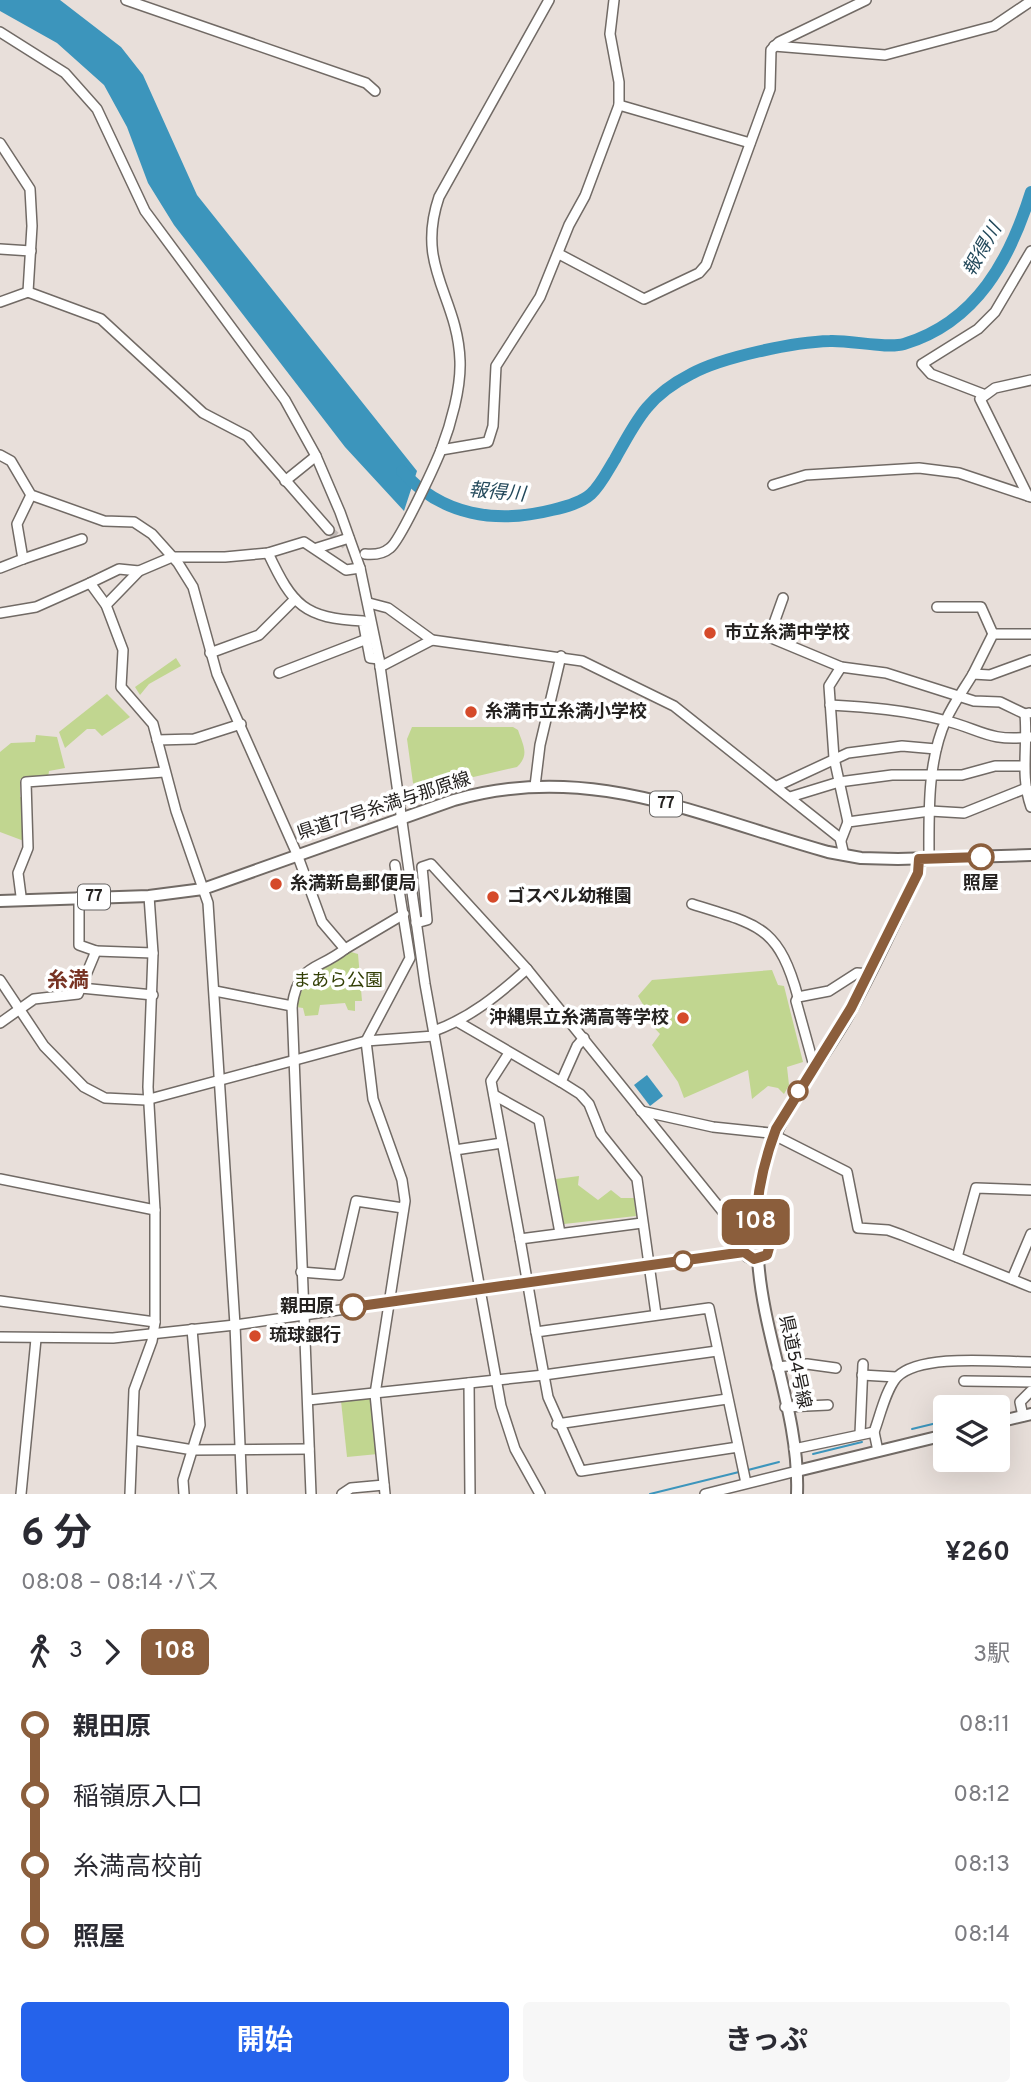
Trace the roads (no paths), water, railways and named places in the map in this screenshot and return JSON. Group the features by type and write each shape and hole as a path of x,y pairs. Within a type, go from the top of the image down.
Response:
{"main road":[{"name":"県道77号糸満与那原線","path":"0,901 149,896 203,889 402,817 482,793 535,786 587,787 628,793 844,855 924,859 1031,855"},
{"name":"県道54号線","path":"797,1494 794,1449 758,1259 767,1255 771,1241 765,1233 756,1230 759,1192 781,1117 870,974 924,859"},
{"name":"県道77号糸満与那原線","path":"0,895 38,898"},
{"path":"756,1230 744,1238 744,1252 758,1259"},
{"path":"797,1471 933,1438"}],"street":[{"path":"126,0 366,83 374,90"},
{"path":"365,554 381,553 391,548 406,524 432,464 441,450 458,388 460,364 456,332 433,261 430,223 439,197 549,0"},
{"path":"441,450 488,442 493,426 496,366 540,296 569,225 585,196 618,105 618,82 610,34 614,0"},
{"path":"559,254 644,299 699,273 706,265 717,237 770,89 770,55 774,47 866,0"},
{"path":"774,47 885,55 994,26 1031,1"},
{"path":"0,32 65,73 97,109 145,211 285,400 316,456 349,538 369,603 380,663 422,965 496,1379 515,1448 540,1494"},
{"path":"618,105 750,143"},
{"path":"0,143 30,189 31,251 28,292"},
{"path":"0,249 31,251"},
{"path":"1031,251 995,312 978,329 922,364 931,374 983,394 995,388 1031,380"},
{"path":"0,302 28,292 101,319 203,413 247,436 329,530"},
{"path":"983,394 981,406 1029,497"},
{"path":"0,455 11,461 31,495 104,521 134,522 152,534 193,587 210,653 298,854 325,929 345,949"},
{"path":"285,481 316,456"},
{"path":"773,485 806,475 919,468 959,473 1029,497"},
{"path":"23,559 17,524 31,495"},
{"path":"317,548 349,538"},
{"path":"0,568 65,542 82,539"},
{"path":"106,605 139,571 172,557 225,557 268,552 303,542 317,548 346,569 360,568"},
{"path":"268,552 295,599 317,616 363,621 370,658 380,663"},
{"path":"0,613 36,607 119,569 139,571"},
{"path":"90,583 106,605 125,656 121,687 153,724 164,772 209,908 235,1325 242,1494"},
{"path":"783,598 769,637 841,667 886,673 974,701 1000,702 1028,713 1029,755 1024,766 1031,807"},
{"path":"210,653 259,635 295,599"},
{"path":"369,603 388,608 432,640 561,656 611,672 664,700 777,786 841,840"},
{"path":"937,607 981,607 993,634"},
{"path":"993,634 1031,634"},
{"path":"924,859 936,749 946,720 993,634"},
{"path":"279,673 367,639"},
{"path":"380,663 432,640"},
{"path":"535,786 540,745 561,656"},
{"path":"973,674 990,676 1031,660"},
{"path":"841,667 829,686 834,758 848,822 841,840 844,855"},
{"path":"830,705 895,709 946,720 996,740 1029,737"},
{"path":"157,740 194,739 241,724"},
{"path":"777,786 834,758 902,746 936,749"},
{"path":"790,797 839,782 892,775 962,775 995,765 1024,766"},
{"path":"21,896 18,873 28,848 26,782 164,772"},
{"path":"848,822 930,811 964,813 1028,790"},
{"path":"416,923 427,920 422,867 430,864 527,969 744,1238"},
{"path":"342,1494 351,1488 384,1490 375,1395 404,1208 402,1180 373,1099 366,1041 410,958 395,865"},
{"path":"130,1494 134,1390 154,1334 155,1322 155,1210 149,1098 153,953 149,896"},
{"path":"79,897 79,945 96,951 153,953"},
{"path":"692,904 741,917 767,934 787,965 798,997 796,1001 801,1023 814,1066"},
{"path":"311,1494 292,1006 296,988 305,971 404,914"},
{"path":"0,1023 34,999 78,994 96,951"},
{"path":"407,967 422,965"},
{"path":"0,981 44,1046 90,1092 105,1098 149,1098 366,1041 434,1034 496,997 527,969"},
{"path":"798,997 829,991 857,973 870,974"},
{"path":"81,988 153,995"},
{"path":"215,991 292,1006"},
{"path":"458,1022 561,1082 580,1094 589,1104 601,1135 637,1179 656,1314"},
{"path":"561,1082 577,1046 584,1038"},
{"path":"509,1053 491,1081 544,1376 557,1424 581,1471 737,1447"},
{"path":"494,1095 539,1120 560,1233"},
{"path":"641,1111 713,1127 774,1135 847,1172 858,1228 888,1230 1031,1287"},
{"path":"455,1150 502,1143"},
{"path":"0,1179 155,1210"},
{"path":"957,1257 973,1210 976,1188 1031,1190"},
{"path":"301,1272 339,1275 356,1201 404,1208"},
{"path":"520,1239 642,1223"},
{"path":"1012,1279 1031,1234"},
{"path":"0,1337 69,1340 235,1325 744,1252"},
{"path":"0,1301 155,1322"},
{"path":"536,1332 709,1308 746,1483"},
{"path":"184,1494 183,1480 200,1425 192,1329"},
{"path":"21,1494 36,1339"},
{"path":"308,1400 544,1376 716,1351"},
{"path":"862,1375 896,1377 930,1363 1031,1362"},
{"path":"777,1367 807,1364 835,1368"},
{"path":"860,1434 863,1364"},
{"path":"878,1451 874,1432 896,1377"},
{"path":"964,1381 1031,1382"},
{"path":"469,1383 470,1494"},
{"path":"1027,1415 1020,1402 1031,1391"},
{"path":"557,1424 727,1399"},
{"path":"785,1407 828,1405"},
{"path":"794,1449 874,1432"},
{"path":"134,1440 192,1450 309,1449"},
{"path":"705,1494 797,1471"}],"water":[{"path":"0,0 60,0 121,47 143,75 197,195 417,471 404,511 345,447 174,225 148,183 127,127 104,85 57,43 0,11"},
{"path":"647,1075 663,1096 650,1106 634,1085"}],"waterway":[{"name":"報得川","path":"402,471 434,498 471,513 491,516 531,514 578,502 598,486 645,410 664,391 691,374 739,356 797,344 830,341 888,346 904,344 930,334 952,320 971,304 1001,264 1013,241 1031,192"},
{"path":"912,1429 933,1424"},
{"path":"813,1454 862,1442"},
{"path":"748,1470 779,1462"},
{"path":"650,1494 739,1472"}],"tunnel":[{"path":"329,530 349,548 365,554"}],"place":[{"name":"市立糸満中学校","path":"710,633"},
{"name":"糸満市立糸満小学校","path":"471,712"},
{"name":"照屋","path":"981,857"},
{"name":"糸満新島郵便局","path":"276,884"},
{"name":"ゴスペル幼稚園","path":"493,897"},
{"name":"沖縄県立糸満高等学校","path":"683,1018"},
{"name":"親田原","path":"353,1307"},
{"name":"琉球銀行","path":"255,1336"}],"district":[{"name":"糸満","path":"68,981"}],"park label":[{"name":"まあら公園","path":"338,981"}]}
